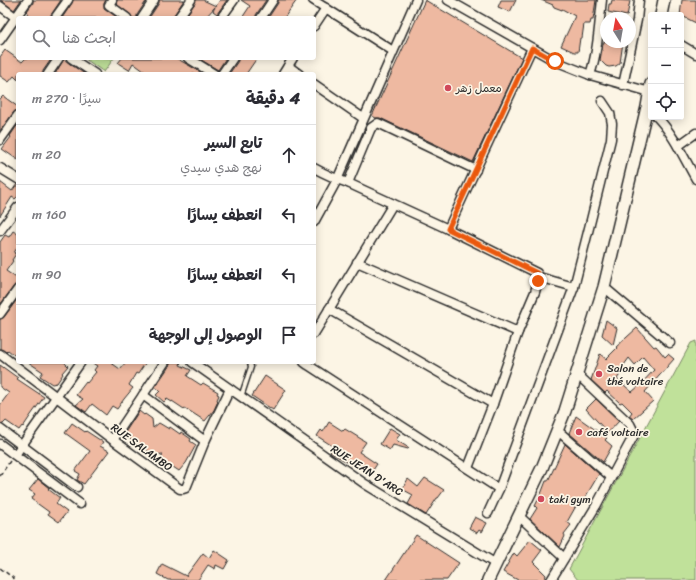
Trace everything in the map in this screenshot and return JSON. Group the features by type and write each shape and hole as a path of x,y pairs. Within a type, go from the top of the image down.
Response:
{"main road":[{"path":"662,12 664,0"},
{"path":"488,580 542,468 565,411 604,288 648,113"}],"street":[{"path":"18,16 28,0"},
{"path":"56,16 68,0"},
{"path":"143,16 154,0"},
{"path":"179,16 191,0"},
{"path":"222,16 234,0"},
{"path":"262,16 273,0"},
{"path":"313,0 393,51"},
{"path":"316,218 337,180 416,0"},
{"path":"448,0 555,61 590,75 623,85 648,88"},
{"path":"590,75 596,53 602,0"},
{"path":"623,85 637,20 639,0"},
{"path":"110,3 125,16"},
{"path":"0,6 16,17"},
{"path":"316,23 326,8"},
{"path":"0,40 16,19"},
{"path":"684,47 696,54"},
{"path":"448,229 532,48"},
{"path":"49,72 58,60"},
{"path":"74,60 92,72"},
{"path":"193,60 211,72"},
{"path":"223,72 232,60"},
{"path":"284,72 292,60"},
{"path":"288,66 296,72"},
{"path":"316,85 363,118"},
{"path":"488,513 500,488 574,287 592,220 611,139 612,124 610,113 602,101"},
{"path":"0,140 16,118"},
{"path":"660,120 678,146 696,180"},
{"path":"348,183 371,128 378,123 476,170"},
{"path":"678,146 696,133"},
{"path":"0,168 16,178"},
{"path":"316,169 337,180 348,183 448,229 537,273 539,277 574,287"},
{"path":"316,331 393,204"},
{"path":"0,231 16,210"},
{"path":"357,262 518,332"},
{"path":"468,468 493,404 518,332 535,292 539,277"},
{"path":"604,288 670,343"},
{"path":"0,314 16,292"},
{"path":"329,309 493,404"},
{"name":"RUE SALAMBO","path":"0,354 16,363"},
{"path":"15,455 79,364"},
{"path":"113,440 164,364"},
{"name":"RUE JEAN D'ARC","path":"195,364 365,484 496,564"},
{"path":"306,364 500,488"},
{"name":"RUE SALAMBO","path":"20,365 56,396 180,489 186,488 205,441 230,389"},
{"path":"551,580 596,506 634,435 630,424 577,374"},
{"path":"143,395 205,441"},
{"path":"0,429 77,487"},
{"path":"558,430 611,477"},
{"path":"0,444 80,504"},
{"path":"519,516 564,558"}],"lane":[{"path":"241,397 251,367 250,364"}],"path":[{"path":"0,476 15,455"},
{"path":"0,568 16,580"}],"green space":[{"path":"87,60 113,60 104,72"},
{"path":"696,341 696,580 578,580 569,569 691,343"}],"building":[{"path":"0,0 21,0 14,10"},
{"path":"33,0 61,0 51,16 30,16 27,14 27,11 33,3"},
{"path":"73,0 106,0 104,8 115,16 63,16"},
{"path":"117,0 147,0 137,16 131,16 116,4"},
{"path":"159,0 184,0 174,16 150,16 159,3"},
{"path":"196,0 203,0 216,6 220,0 227,0 217,14 213,11 215,7 207,16 186,16"},
{"path":"241,0 266,0 256,16 243,16 250,6"},
{"path":"278,0 297,0 285,16 269,16 278,3"},
{"name":"معمل زهر","path":"425,0 522,58 473,162 380,118 372,116"},
{"path":"501,0 516,0 510,12 498,7"},
{"path":"541,0 596,0 593,20 591,20 590,24 584,24 578,52 574,52 561,46 575,16"},
{"path":"612,0 630,1 628,12 608,12 609,4 611,4"},
{"path":"682,0 696,0 696,23 684,17 684,12 680,12"},
{"path":"602,48 622,48 620,63 616,66 606,66 600,60"},
{"path":"5,50 16,58 16,60 22,62 24,60 51,60 43,72 16,72 16,78 14,76 9,82 0,76 0,57"},
{"path":"63,60 65,60 82,72 56,72"},
{"path":"120,60 180,60 200,72 145,72 133,63 129,70 118,63"},
{"path":"201,60 225,60 218,70"},
{"path":"256,60 247,72 230,72 238,61"},
{"path":"3,96 16,106 16,111 0,131 0,99"},
{"path":"16,127 16,159 2,149 11,137 10,136"},
{"path":"0,182 12,191 16,185 16,198 15,199 12,197 0,216"},
{"path":"13,231 16,233 16,250 14,253 16,254 6,271 16,278 16,285 0,305 0,242 5,235 9,237"},
{"path":"16,301 16,356 8,350 6,352 0,349 0,319 4,317"},
{"path":"606,320 617,328 613,345 602,335"},
{"path":"637,328 665,357 668,354 674,359 645,392 653,401 633,419 629,416 632,412 622,402 620,403 607,391 605,393 591,380 600,354 606,359 617,348 616,347","holes":["643,357 654,370 632,392 617,379 621,373 619,372 629,358 635,365"]},
{"path":"31,364 66,364 68,366 62,373 63,374 57,383 52,384 40,376 43,372"},
{"path":"94,364 113,364 120,369 124,364 145,364 138,374 136,373 129,385 133,388 117,409 112,406 106,415 92,404 86,412 76,405 83,399 76,395 96,372 94,370 97,366"},
{"path":"180,364 191,370 187,376 201,385 203,383 218,392 218,401 214,410 205,421 172,401 167,399 164,402 156,395 160,391 155,387 170,365"},
{"path":"0,365 18,378 17,379 44,397 23,427 22,426 19,430 6,421 3,424 0,424 0,405 9,393 0,387"},
{"path":"265,376 286,390 273,410 252,396"},
{"path":"596,399 619,421 608,433 586,409"},
{"path":"139,411 152,419 153,428 159,423 169,429 170,427 180,434 181,432 191,439 190,441 196,445 186,463 179,471 170,465 168,469 160,462 163,454 154,455 141,446 140,447 124,434"},
{"path":"576,416 607,438 605,440 612,446 603,462 569,433"},
{"path":"329,422 343,431 345,429 366,442 359,452 377,464 371,473 354,462 352,465 330,452 334,447 317,436 321,430 323,432"},
{"path":"72,423 103,442 100,446 109,451 84,484 77,480 80,474 75,471 90,451 65,433"},
{"path":"390,428 400,434 396,440 409,448 408,449 393,445 390,450 380,444"},
{"path":"565,444 599,474 583,501 580,499 567,522 571,525 564,534 565,536 560,547 530,519 537,508 535,506"},
{"path":"425,478 444,490 426,515 408,504 413,495 402,489 408,479 418,487"},
{"path":"38,479 60,498 56,504 67,512 59,522 48,514 49,512 31,499 35,494 29,490"},
{"path":"475,517 487,523 482,532 479,530 477,533 469,528"},
{"path":"416,535 459,563 447,580 386,580"},
{"path":"530,540 542,550 533,562 546,575 544,580 518,580 503,572 514,553 517,556"},
{"path":"214,550 229,560 224,569 216,565 215,569 208,565 198,580 168,580 157,574 162,564 186,576 203,553 209,558"}],"place":[{"name":"معمل زهر","path":"448,88"},
{"name":"Salon de thé voltaire","path":"599,374"},
{"name":"café voltaire","path":"579,432"},
{"name":"taki gym","path":"541,499"}],"route":[{"path":"538,281 539,277 537,273 448,229 532,48 555,61"}]}
